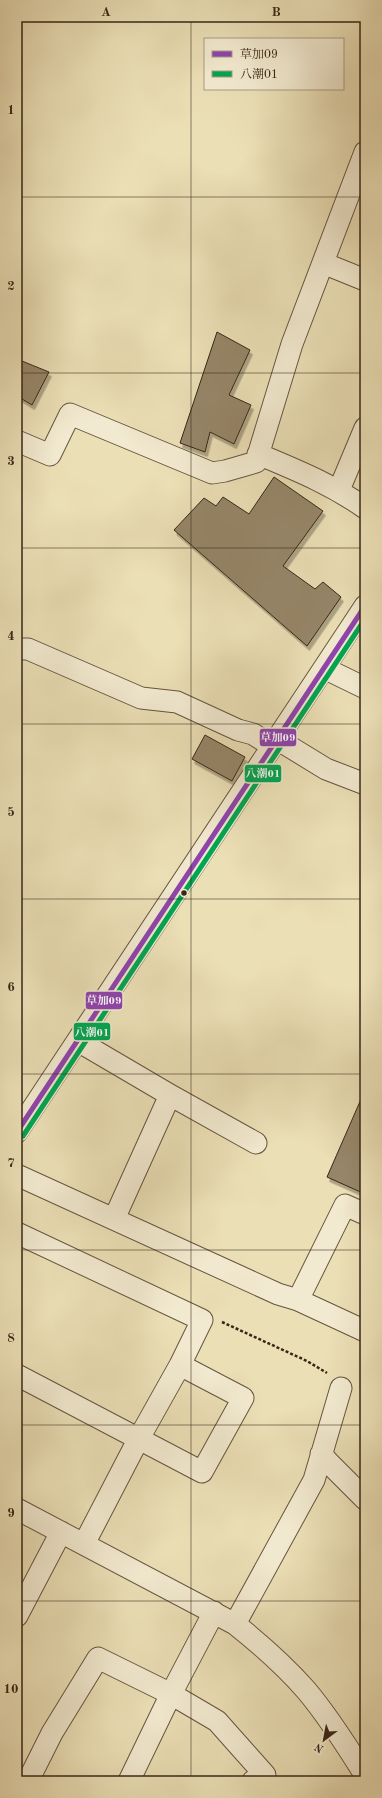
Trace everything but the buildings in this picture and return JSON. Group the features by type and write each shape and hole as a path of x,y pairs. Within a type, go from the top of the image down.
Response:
{"street":[{"path":"17,441 50,455 70,414 212,473 225,471 256,462 292,344 365,152"},
{"path":"323,263 365,280"},
{"path":"339,490 365,428"},
{"path":"258,454 339,490 365,508"},
{"path":"17,1132 365,606"},
{"path":"17,648 28,649 141,698 177,702 238,730 253,734 274,743 326,769 365,784"},
{"path":"324,668 365,688"},
{"path":"78,1040 170,1095 256,1143"},
{"path":"114,1219 170,1095"},
{"path":"17,1175 278,1294 298,1300 365,1331"},
{"path":"298,1300 345,1205 365,1214"},
{"path":"17,1233 202,1320 180,1365 138,1440 84,1544"},
{"path":"17,1376 202,1472 243,1398 180,1365"},
{"path":"235,1624 314,1480 341,1388"},
{"path":"321,1454 364,1494"},
{"path":"17,1509 235,1624 256,1641 306,1690 351,1752 365,1775"},
{"path":"17,1616 61,1532"},
{"path":"129,1781 171,1694 214,1612"},
{"path":"28,1781 52,1733 98,1658 171,1694 217,1721 265,1775 253,1781"}],"path":[{"path":"202,1320 211,1317 307,1361 330,1375 341,1388"}],"transit line":[{"name":"草加09","path":"17,1132 365,606"},
{"name":"八潮01","path":"23,1136 365,619"}]}
